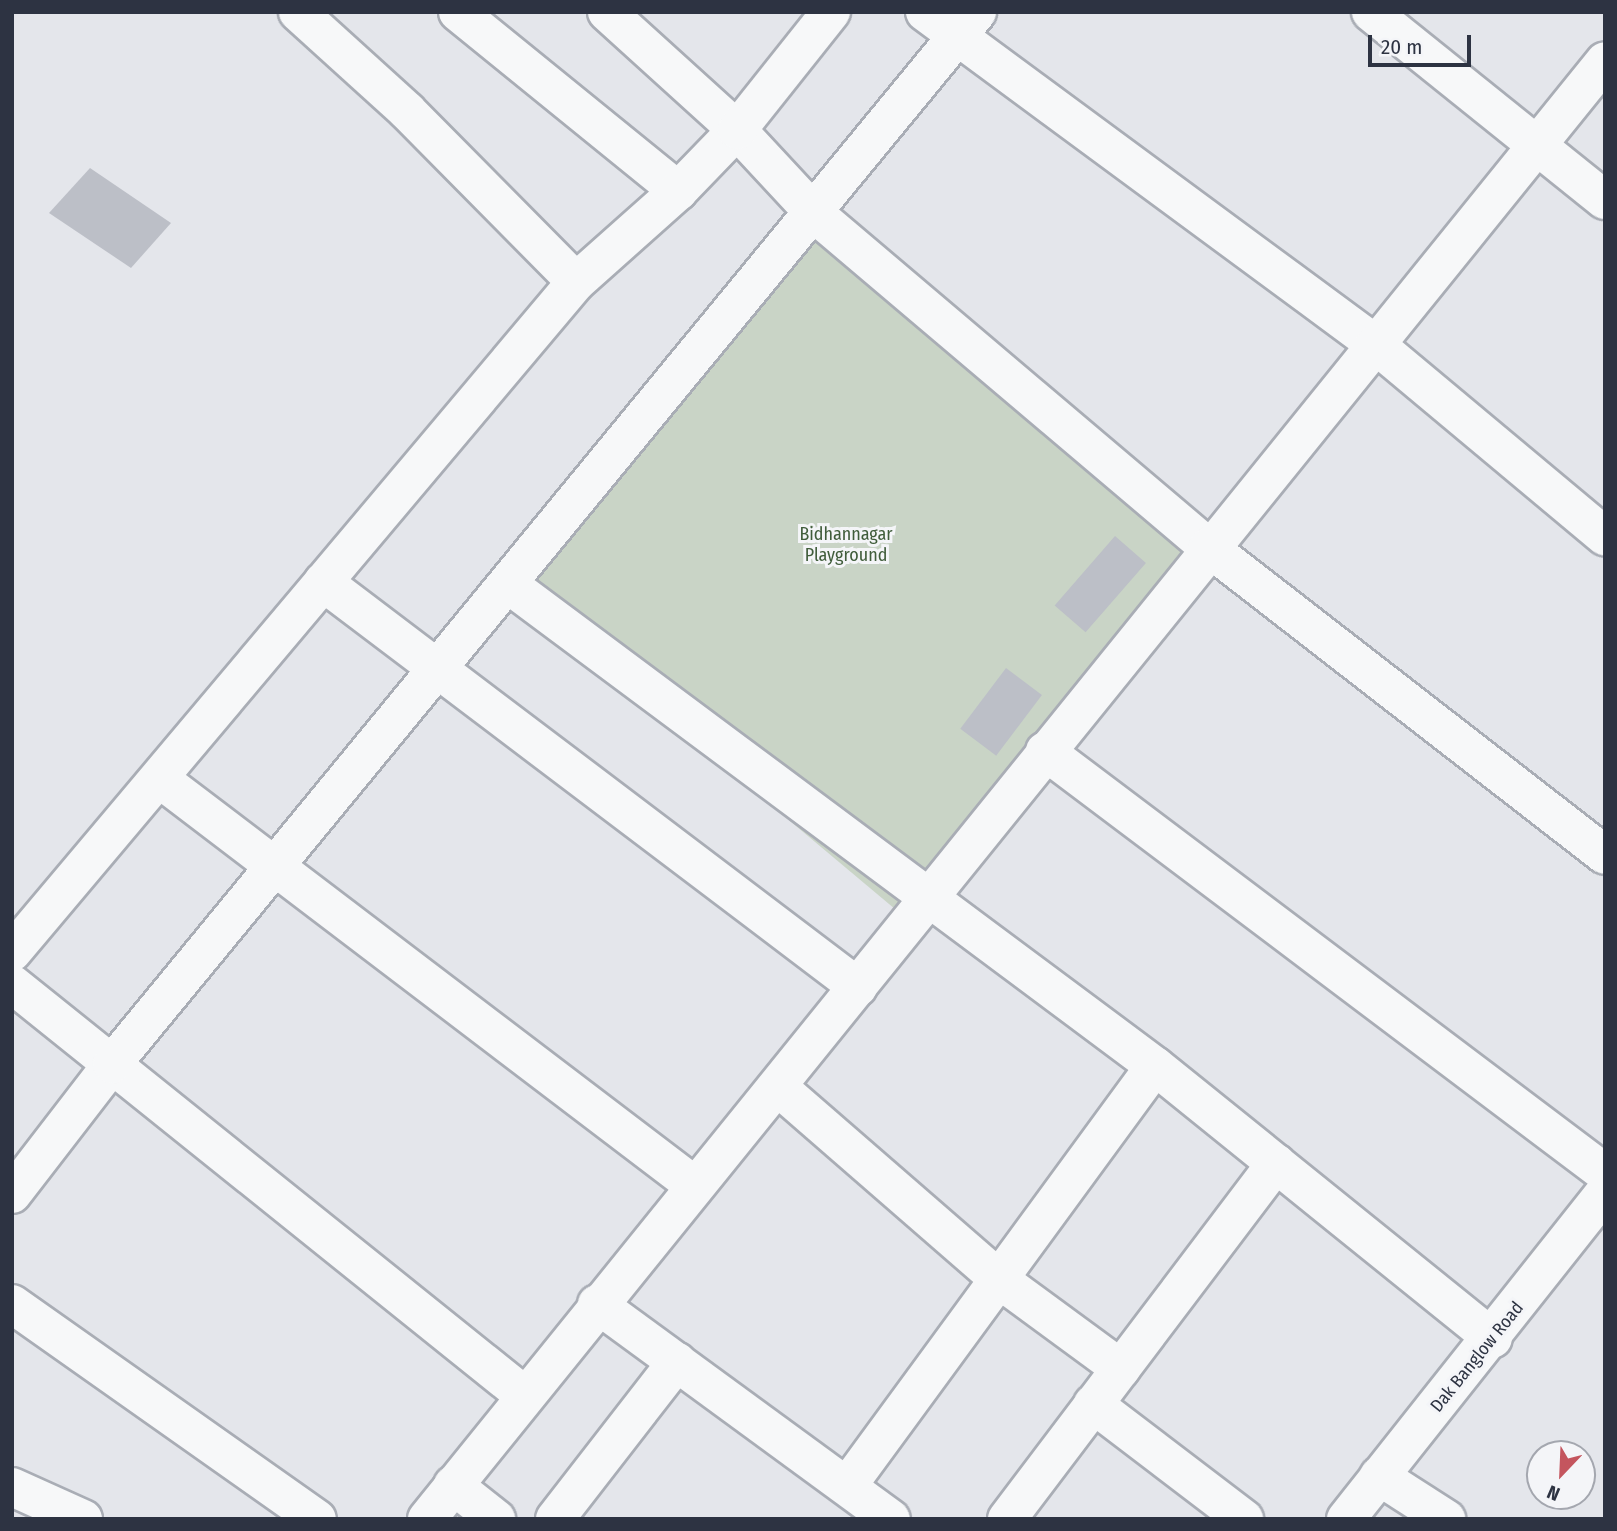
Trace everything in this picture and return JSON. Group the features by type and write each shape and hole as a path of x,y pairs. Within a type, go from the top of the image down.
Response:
{"street":[{"path":"298,12 407,111 576,282"},
{"path":"458,12 678,191"},
{"path":"607,12 737,130 815,214 1208,547 1605,855"},
{"path":"12,952 576,282 678,191 737,130 831,12"},
{"path":"925,12 968,24 1375,344 1605,536"},
{"path":"1371,12 1605,200"},
{"path":"12,1194 112,1064 815,214 968,24"},
{"path":"427,1519 597,1304 778,1087 1208,547 1605,61"},
{"path":"323,582 858,987"},
{"path":"508,584 1155,1066 1493,1339"},
{"path":"1045,751 1605,1173"},
{"path":"160,779 278,865 695,1186"},
{"path":"12,985 524,1395"},
{"path":"848,1485 1155,1066"},
{"path":"778,1087 1000,1280 1121,1369"},
{"path":"1007,1519 1276,1163"},
{"name":"Dak Banglow Road","path":"1346,1519 1493,1339 1605,1192"},
{"path":"12,1304 317,1519"},
{"path":"597,1304 891,1519"},
{"path":"555,1519 677,1362"},
{"path":"1093,1404 1244,1519"},
{"path":"1379,1476 1446,1519"},
{"path":"453,1485 496,1519"},
{"path":"12,1487 83,1519"}],"green space":[{"name":"Bidhannagar Playground","path":"815,214 1210,545 900,914 506,582"}],"building":[{"path":"90,168 171,223 131,268 49,213"},
{"path":"1115,536 1146,563 1086,632 1055,605"},
{"path":"1006,668 1042,695 996,756 960,729"}]}
